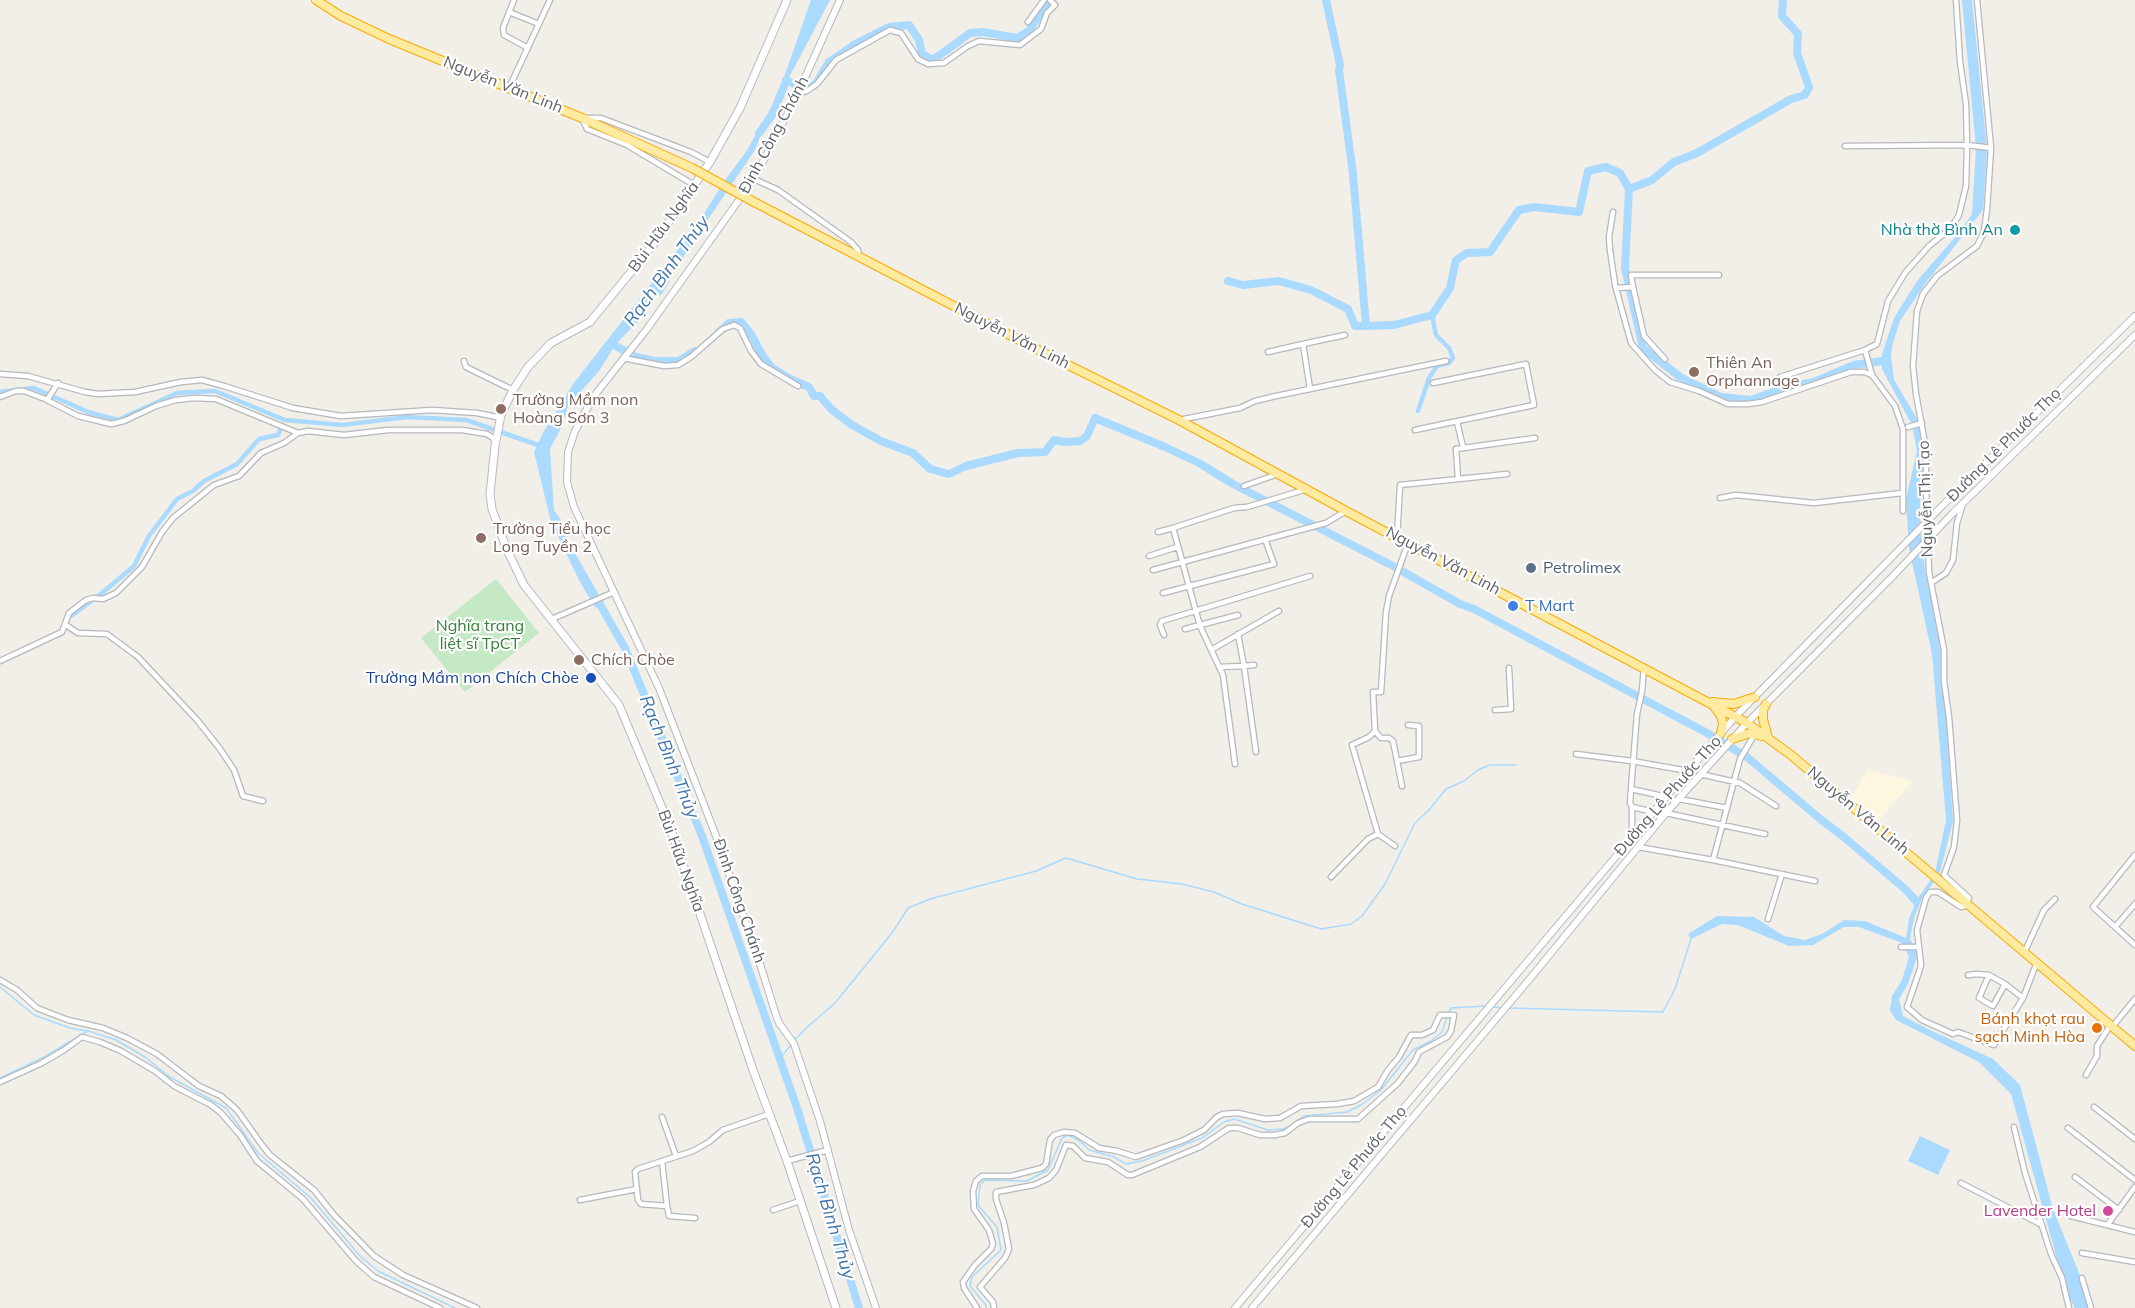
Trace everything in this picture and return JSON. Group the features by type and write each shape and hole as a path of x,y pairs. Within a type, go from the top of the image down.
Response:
{"highway":[{"name":"Nguyễn Văn Linh","path":"316,0 341,16 389,39 582,118 692,168 1044,353 1179,420 1346,511 1737,716 1756,732 1768,738 1921,864 2135,1046"},
{"path":"1710,702 1734,704 1755,698"},
{"path":"1710,702 1721,716 1721,733"},
{"path":"1766,704 1762,719 1768,738"},
{"path":"1732,739 1756,732"}],"main road":[{"name":"Bùi Hữu Nghĩa","path":"787,0 740,108 710,162 645,255 590,322 551,343 528,367 513,390 501,418 490,494 492,509 524,585 619,705 668,822 769,1114 788,1161 836,1308"}],"street":[{"path":"514,0 503,28 504,35 528,48"},
{"path":"509,88 550,0"},
{"name":"Đinh Công Chánh","path":"840,0 800,89 754,179 583,413 571,440 567,482 574,507 658,688 709,815 779,1023 793,1042 809,1086 849,1230 876,1308"},
{"path":"1028,22 1044,0"},
{"path":"800,89 807,91 817,84 836,60 885,32 893,30 901,33 921,62 940,64 979,41 1020,45 1041,29 1053,3 1062,0"},
{"path":"1780,377 1866,352 1877,344 1888,301 1905,273 1929,246 1951,228 1959,215 1969,146 1956,0"},
{"name":"Nguyễn Thị Tạo","path":"1964,901 1969,898 1944,875 1954,847 1957,820 1944,681 1944,650 1929,572 1926,449 1914,377 1917,307 1936,276 1977,246 1987,209 1989,148 1977,0"},
{"path":"509,12 540,24"},
{"path":"694,185 627,145 587,129 582,118 602,118 692,152 710,162"},
{"path":"1845,146 1989,148"},
{"path":"754,179 778,190 851,242 858,250 859,256"},
{"path":"1613,212 1609,237 1618,288 1634,349 1670,382 1699,391 1724,403 1757,403 1851,372 1871,373"},
{"path":"1665,359 1644,336 1632,287 1631,272 1719,274"},
{"path":"1618,288 1632,287"},
{"name":"Đường Lê Phước Thọ","path":"1235,1308 1721,733 1944,504 2135,316"},
{"path":"624,357 664,366 678,365 691,357 723,329 734,325 740,328 751,351 761,364 798,386"},
{"path":"1268,352 1345,335"},
{"name":"Đường Lê Phước Thọ","path":"1252,1308 1700,774 1953,513 2135,335"},
{"path":"1303,344 1310,389"},
{"path":"1866,352 1871,373 1895,406 1903,429 1903,512"},
{"path":"464,361 466,367 513,390"},
{"path":"1179,420 1240,408 1255,401 1446,361"},
{"path":"1414,430 1534,405 1526,364 1433,383"},
{"path":"0,374 28,376 85,392 104,394 147,390 202,380 293,408 334,416 432,410 477,413 501,418"},
{"path":"48,398 57,385"},
{"path":"0,397 21,391 48,398 78,416 111,424 176,400 216,399 298,433"},
{"path":"1457,422 1463,447"},
{"path":"1908,427 1922,423"},
{"path":"0,661 62,632 71,611 86,600 104,599 122,588 142,567 167,524 214,485 239,476 261,453 284,443 298,433 308,431 344,435 388,430 470,430 490,436 496,443"},
{"path":"1458,478 1456,449 1535,438"},
{"path":"1991,457 2000,467"},
{"path":"1244,486 1278,474"},
{"path":"1397,538 1400,486 1507,474"},
{"path":"1158,532 1234,508 1247,507 1307,489"},
{"path":"1720,498 1736,495 1814,503 1902,493"},
{"path":"1931,583 1942,577 1952,564 1957,519 1964,502"},
{"path":"1153,570 1326,523 1346,511"},
{"path":"1173,528 1200,626 1224,680 1235,764"},
{"path":"1163,593 1274,564 1265,539"},
{"path":"1402,786 1393,741 1389,738 1381,738 1375,731 1373,695 1374,692 1381,692 1386,612 1389,596 1408,543"},
{"path":"1149,556 1177,547"},
{"path":"1164,635 1161,622 1310,576"},
{"path":"552,619 615,592"},
{"path":"1211,650 1279,611"},
{"path":"1185,630 1238,615"},
{"path":"66,625 78,633 107,634 138,657 198,721 220,749 234,770 243,796 263,801"},
{"path":"1238,634 1256,752"},
{"path":"1220,667 1254,665"},
{"path":"1632,837 1630,803 1632,761 1644,667"},
{"path":"1495,710 1511,709 1509,668"},
{"path":"1397,761 1419,758 1419,726 1408,724"},
{"path":"1375,731 1369,737 1352,745 1352,748 1378,834 1395,846"},
{"path":"1713,860 1740,759 1756,732"},
{"path":"1576,754 1688,771"},
{"path":"1700,774 1740,783 1776,806"},
{"path":"1631,789 1667,797"},
{"path":"1679,799 1727,808"},
{"path":"1632,807 1654,812"},
{"path":"1666,813 1765,834"},
{"path":"1331,877 1368,839 1378,834"},
{"path":"1638,847 1815,881"},
{"path":"2135,855 2093,907 2135,945"},
{"path":"1615,857 1623,865"},
{"path":"1768,919 1782,874"},
{"path":"1964,901 1961,907 1938,892 1930,892 1923,905 1917,930 1916,947 1921,965 1907,1007 1922,1020 1953,1034 1957,1032 1994,1045 2023,998 2037,962"},
{"path":"2025,951 2044,910 2055,899"},
{"path":"2115,927 2135,904"},
{"path":"1901,947 1916,947"},
{"path":"1968,975 1989,975 2023,998"},
{"path":"1989,975 1979,998 1993,1006 2005,984"},
{"path":"0,980 17,990 37,1008 68,1020 103,1028 127,1038 157,1054 199,1086 221,1096 237,1110 270,1155 314,1190 334,1215 374,1256 403,1275 477,1308"},
{"path":"2086,1075 2097,1056 2097,1046 2135,999"},
{"path":"977,1308 963,1282 993,1244 988,1230 974,1209 973,1191 979,1178 986,1175 1011,1176 1042,1168 1046,1164 1050,1140 1056,1134 1064,1132 1075,1133 1099,1148 1120,1151 1136,1157 1184,1140 1204,1130 1217,1117 1226,1113 1241,1113 1265,1119 1280,1118 1301,1106 1354,1101 1378,1087 1411,1035 1422,1035 1433,1030 1440,1015 1454,1015 1447,1036 1419,1052 1398,1083 1358,1119 1309,1119 1298,1123 1285,1133 1275,1135 1260,1135 1238,1128 1229,1128 1200,1147 1132,1175 1128,1175 1108,1162 1085,1158 1073,1146 1066,1145 1056,1170 1049,1178 1034,1185 996,1192 1009,1249 1005,1258 986,1277 980,1287 993,1302 994,1308"},
{"path":"0,1082 42,1063 82,1037 121,1051 155,1071 174,1086 211,1105 220,1113 240,1135 257,1161 303,1199 356,1261 374,1277 440,1308"},
{"path":"1449,1055 1459,1062"},
{"path":"2094,1107 2135,1139"},
{"path":"667,1206 638,1202 636,1170 693,1151 723,1130 769,1114"},
{"path":"662,1117 676,1156"},
{"path":"2014,1126 2025,1173 2062,1278 2068,1308"},
{"path":"2068,1128 2135,1180"},
{"path":"788,1161 828,1150"},
{"path":"662,1161 669,1216 695,1218"},
{"path":"2075,1177 2119,1210"},
{"path":"1961,1183 2042,1225"},
{"path":"2108,1224 2135,1187"},
{"path":"580,1200 637,1189"},
{"path":"773,1210 800,1201"},
{"path":"2071,1216 2135,1232"},
{"path":"2082,1253 2135,1262"},
{"path":"2082,1278 2091,1308"}],"shaded area":[{"path":"1867,769 1913,781 1877,822 1851,799"}],"green space":[{"name":"Nghĩa trang liệt sĩ TpCT","path":"496,579 539,633 465,692 421,638"}],"water":[{"name":"Rạch Bình Thủy","path":"811,0 830,0 766,121 755,150 688,249 662,294 650,301 641,318 616,344 599,371 568,406 562,426 550,449 554,511 608,611 595,607 580,582 551,522 534,452 573,384 697,225 725,180 746,152 777,97"},
{"path":"1962,0 1972,0 1987,150 1983,210 1925,284 1900,321 1891,355 1894,380 1921,425 1924,453 1920,505 1921,534 1925,570 1942,654 1953,821 1939,876 1923,896 1914,918 1910,939 1918,954 1908,984 1899,999 1903,1016 1993,1059 2020,1085 2053,1209 2079,1273 2088,1308 2075,1308 2066,1291 2011,1094 1979,1062 1896,1020 1890,1010 1892,996 1902,980 1909,957 1902,943 1859,927 1844,927 1813,945 1789,946 1738,925 1722,924 1691,939 1688,934 1717,916 1754,917 1784,936 1805,940 1822,934 1844,920 1865,921 1906,938 1909,919 1916,901 1935,873 1946,820 1932,654 1909,548 1906,499 1917,451 1912,425 1882,369 1882,354 1894,318 1917,281 1972,214 1976,148"},
{"path":"1920,1136 1950,1150 1938,1175 1908,1161"}],"waterway":[{"path":"786,80 800,87 815,85 829,62 857,43 889,27 909,25 919,40 922,54 933,60 970,33 983,32 1017,38 1029,31 1052,0"},
{"path":"1326,0 1340,65 1353,174 1366,326 1394,325 1432,315 1450,288 1456,260 1467,253 1490,252 1519,210 1534,207 1579,212 1588,171 1606,167 1620,173 1629,189"},
{"path":"1783,0 1782,16 1798,34 1797,53 1809,87 1805,95 1791,99 1697,153 1674,162 1652,180 1629,189 1625,268 1643,348 1680,377 1721,397 1751,400 1787,387 1814,382 1854,365 1882,361"},
{"name":"Rạch Bình Thủy","path":"759,133 773,114 784,86"},
{"path":"1228,281 1243,285 1279,281 1311,290 1348,309 1355,326 1366,326"},
{"path":"1418,411 1429,378 1437,366 1449,363 1453,358 1449,348 1436,335 1432,315"},
{"path":"719,332 729,323 741,322 772,368 809,387 814,396 820,396 831,409 852,425 881,441 913,453 930,469 949,474 966,466 1018,453 1045,452 1054,440 1080,441 1087,436 1095,418 1199,463 1233,484 1395,567 1460,604 1474,609 1707,733 1747,757 1905,889 1916,901"},
{"path":"614,345 636,357 654,361 679,361 695,351"},
{"path":"0,392 34,388 88,412 118,420 177,393 215,391 285,420 342,425 407,417 466,420 538,445"},
{"path":"71,616 134,566 149,536 177,499 193,491 204,481 237,464 259,439 278,435 282,425"},
{"name":"Rạch Bình Thủy","path":"598,601 625,648 702,836 797,1108 859,1308"},
{"path":"794,1041 835,1003 892,933 908,908 930,899 1036,871 1066,858 1137,879 1182,884 1214,892 1242,904 1321,929 1351,924 1362,916 1385,884 1415,823 1446,789 1490,765 1516,765"},
{"path":"1508,1008 1663,1012 1675,989 1691,939"},
{"path":"0,987 34,1015 70,1028 116,1040 145,1057 170,1077 226,1108 258,1153 311,1198 360,1256 378,1271 455,1308"},
{"path":"1449,1013 1451,1008 1485,1006"},
{"path":"1493,1007 1503,1008"},
{"path":"1297,1121 1304,1116 1347,1112 1361,1105 1380,1091 1413,1050 1431,1041 1442,1032 1447,1017"},
{"path":"0,1078 46,1056 86,1032"},
{"path":"780,1058 791,1045"},
{"path":"986,1308 970,1286 972,1277 1001,1250 997,1227 978,1205 980,1185 985,1180 1027,1181 1048,1170 1062,1138 1068,1135 1080,1141 1089,1150 1114,1157 1126,1164 1142,1161 1202,1138 1224,1122 1234,1119 1268,1130 1291,1126"}],"place":[{"name":"Nhà thờ Bình An","path":"2015,230"},
{"name":"Thiên An Orphannage","path":"1694,372"},
{"name":"Trường Mầm non Hoàng Sơn 3","path":"501,409"},
{"name":"Trường Tiểu học Long Tuyền 2","path":"481,538"},
{"name":"Petrolimex","path":"1531,568"},
{"name":"T Mart","path":"1513,606"},
{"name":"Chích Chòe","path":"579,660"},
{"name":"Trường Mầm non Chích Chòe","path":"591,678"},
{"name":"Bánh khọt rau sạch Minh Hòa","path":"2097,1028"},
{"name":"Lavender Hotel","path":"2108,1211"}]}
